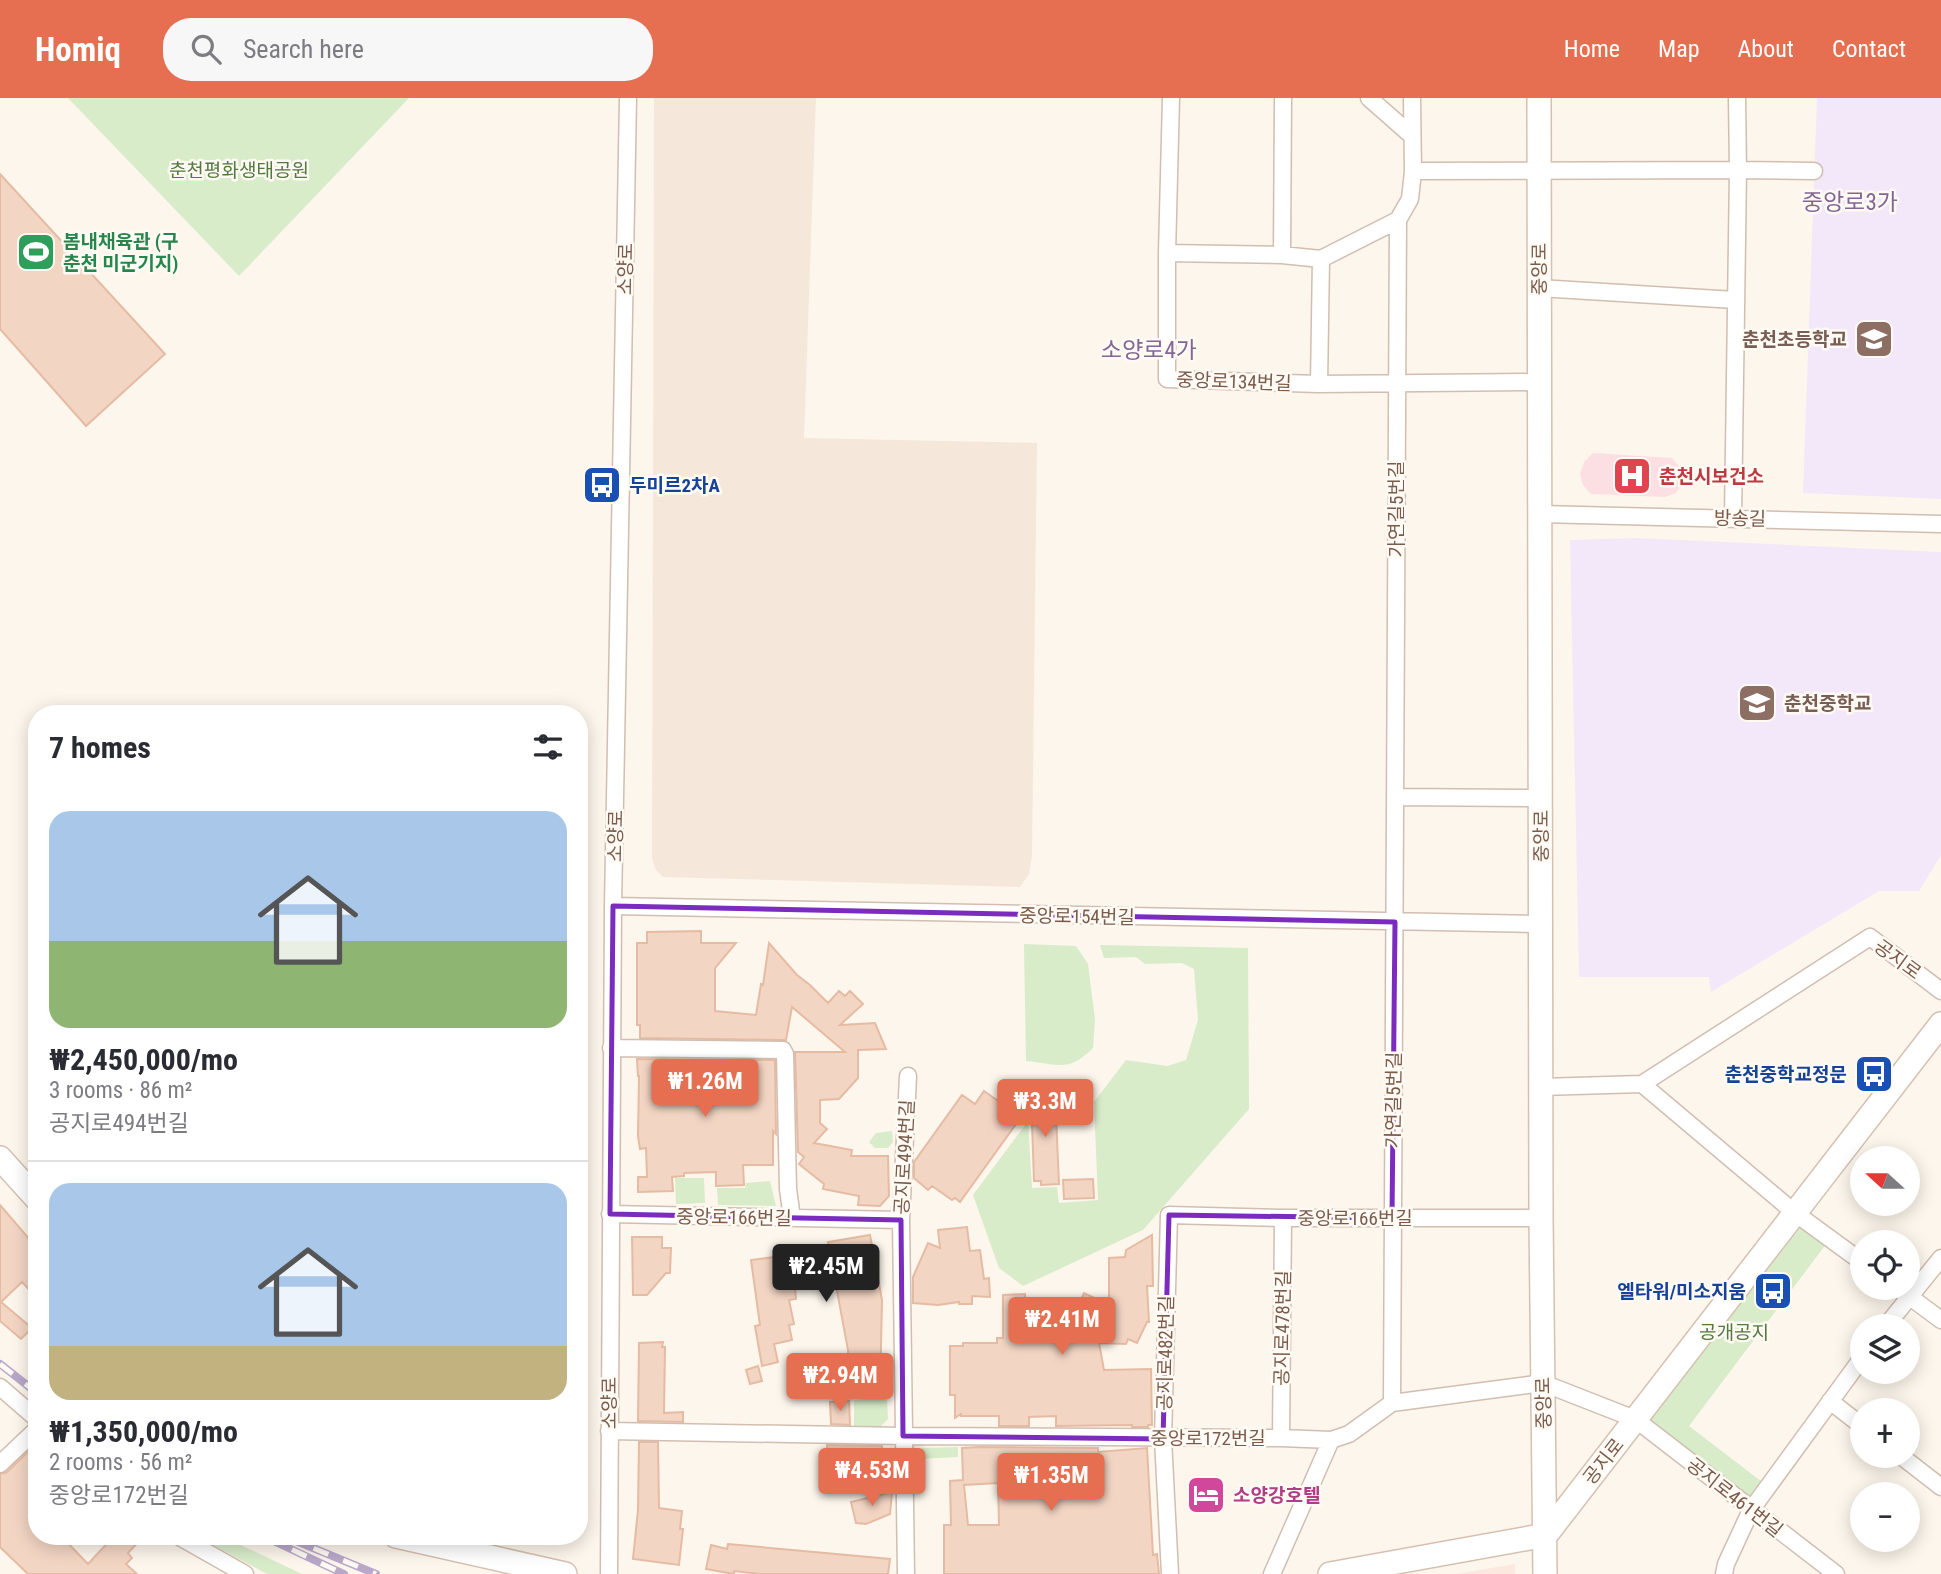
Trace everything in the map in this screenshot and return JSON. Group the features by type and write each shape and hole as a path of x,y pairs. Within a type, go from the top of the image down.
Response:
{"street":[{"name":"소양로","path":"608,1574 611,1048 628,98"},
{"name":"중앙로134번길","path":"1171,98 1167,379 1319,384 1539,382"},
{"path":"1282,255 1283,98"},
{"path":"1369,98 1411,135"},
{"name":"가연길5번길","path":"1392,1403 1398,220 1410,199 1413,171 1412,98"},
{"name":"중앙로","path":"1539,98 1541,1218 1545,1574"},
{"path":"1733,518 1737,98"},
{"path":"1413,171 1814,171"},
{"path":"1167,253 1282,255 1321,259 1398,220"},
{"path":"1319,384 1321,259"},
{"path":"1539,288 1735,300"},
{"name":"방송길","path":"1540,514 1941,524"},
{"path":"1395,797 1541,798"},
{"name":"중앙로154번길","path":"613,906 1541,924"},
{"name":"공지로","path":"1642,1084 1870,937 1941,991"},
{"name":"공지로","path":"1546,1535 1941,1024"},
{"path":"611,1048 783,1051 788,1189 792,1218"},
{"name":"공지로494번길","path":"906,1574 901,1220 908,1076"},
{"path":"1541,1087 1642,1084 1794,1213 1850,1253"},
{"path":"0,1158 28,1189"},
{"name":"중앙로166번길","path":"610,1214 901,1220"},
{"name":"중앙로166번길","path":"1168,1215 1541,1218"},
{"name":"공지로482번길","path":"1168,1215 1163,1439 1170,1574"},
{"name":"공지로478번길","path":"1281,1438 1283,1218"},
{"path":"1920,1277 1941,1258"},
{"path":"1915,1300 1941,1320"},
{"path":"1724,1574 1751,1510 1850,1374"},
{"name":"공지로461번길","path":"1543,1383 1635,1419 1836,1574"},
{"name":"중앙로172번길","path":"609,1432 1331,1440 1349,1434 1392,1403 1543,1383"},
{"path":"0,1387 28,1411"},
{"path":"1830,1401 1850,1417"},
{"path":"0,1464 28,1438"},
{"path":"1272,1574 1331,1440"},
{"path":"1916,1468 1941,1487"},
{"path":"1330,1574 1546,1535"},
{"path":"194,1545 245,1574"},
{"path":"436,1545 565,1574"}],"highlighted area":[{"path":"613,906 1395,922 1392,1218 1169,1215 1163,1439 903,1436 901,1220 610,1214"}],"shaded area":[{"path":"654,98 816,98 804,438 1037,443 1032,856 1029,874 1020,887 663,877 656,870 652,859"},
{"name":"춘천초등학교","path":"1817,98 1941,98 1941,499 1803,493"},
{"name":"춘천시보건소","path":"1593,453 1672,458 1683,471 1683,483 1676,493 1665,497 1591,494 1583,485 1580,474 1584,462"},
{"name":"춘천중학교","path":"1636,538 1941,552 1941,855 1919,891 1879,891 1711,992 1709,977 1579,977 1570,540"},
{"path":"1515,1564 1515,1574 1456,1574"}],"green space":[{"name":"춘천평화생태공원","path":"68,98 409,98 239,276"},
{"path":"1024,944 1076,946 1088,964 1095,1019 1093,1048 1070,1064 1026,1061"},
{"path":"1100,945 1248,948 1249,1109 1143,1230 1023,1286 999,1268 973,1195 1028,1121 1032,1188 1057,1187 1059,1203 1098,1200 1094,1102 1126,1060 1167,1066 1186,1060 1198,1020 1194,969 1182,963 1145,964 1136,957 1104,958"},
{"path":"892,1131 893,1142 888,1148 875,1148 869,1142 876,1133"},
{"path":"675,1178 704,1178 705,1203 676,1204"},
{"path":"770,1181 776,1206 718,1205 717,1188 745,1188 746,1183"},
{"name":"공개공지","path":"1794,1218 1827,1243 1689,1426 1766,1485 1751,1504 1641,1421"},
{"path":"887,1397 888,1419 879,1428 854,1429 854,1400"},
{"path":"958,1447 958,1457 918,1459 918,1452 922,1448"},
{"path":"213,1545 241,1545 302,1574 267,1574"}],"building":[{"name":"봄내채육관 (구 춘천 미군기지)","path":"0,174 165,354 86,426 0,329"},
{"path":"701,931 701,943 736,943 715,968 715,1011 756,1015 769,943 797,975 828,1003 839,991 845,996 850,991 863,1004 840,1025 875,1023 886,1049 858,1050 858,1078 839,1099 820,1100 820,1123 827,1129 814,1143 852,1150 851,1156 888,1156 889,1196 880,1206 858,1205 859,1196 823,1189 824,1184 799,1164 804,1157 798,1152 795,1052 845,1052 792,1007 786,1040 640,1038 640,1025 637,1025 637,943 647,943 647,932"},
{"path":"637,1059 775,1060 776,1134 773,1131 773,1165 743,1165 744,1185 716,1186 716,1172 684,1173 684,1176 672,1177 673,1191 638,1192 638,1177 647,1177 646,1148 640,1149 638,1136"},
{"path":"984,1091 1021,1117 960,1202 955,1198 952,1200 932,1186 928,1190 914,1178 914,1162 962,1095 975,1104"},
{"path":"1055,1092 1059,1184 1041,1185 1041,1181 1034,1181 1031,1094"},
{"path":"1093,1179 1094,1198 1064,1199 1063,1180"},
{"path":"0,1205 28,1238 28,1288 22,1282 1,1302 28,1325 28,1332 21,1339 0,1321"},
{"path":"967,1227 970,1251 980,1250 984,1279 989,1278 990,1297 972,1296 972,1304 913,1303 913,1277 928,1243 940,1248 938,1230"},
{"path":"870,1235 882,1300 880,1390 850,1393 848,1350 832,1264 793,1269 796,1299 789,1300 794,1324 789,1325 792,1340 774,1344 778,1362 762,1366 755,1326 760,1325 751,1260 783,1256 782,1251 795,1250 796,1256 829,1250 828,1242"},
{"path":"1152,1235 1153,1286 1147,1286 1149,1322 1137,1343 1128,1339 1126,1344 1099,1343 1104,1370 1151,1369 1152,1425 1056,1426 1056,1416 1029,1417 1029,1426 999,1426 999,1416 961,1414 955,1418 955,1395 950,1395 950,1346 963,1346 963,1343 997,1343 997,1338 1003,1338 1003,1295 1025,1294 1025,1301 1056,1300 1058,1304 1079,1304 1084,1293 1109,1305 1109,1258 1125,1257 1126,1250"},
{"path":"632,1237 662,1237 662,1248 671,1248 670,1273 666,1273 647,1295 633,1295"},
{"path":"663,1342 664,1413 683,1412 683,1422 638,1421 639,1343"},
{"path":"758,1366 762,1381 750,1384 746,1370"},
{"path":"849,1401 850,1425 831,1424 830,1402"},
{"path":"639,1442 658,1442 659,1508 682,1511 679,1565 633,1559 638,1510"},
{"path":"827,1445 882,1446 882,1461 890,1461 890,1478 837,1479 837,1467 828,1467"},
{"path":"962,1448 1098,1448 1098,1452 1147,1448 1153,1555 1157,1554 1159,1574 944,1574 944,1525 951,1525 950,1481 963,1480","holes":["998,1483 999,1525 968,1525 964,1485"]},
{"path":"28,1452 28,1545 70,1545 88,1564 106,1545 136,1545 128,1553 132,1558 126,1564 137,1574 28,1574 0,1547 0,1474 7,1472"},
{"path":"892,1492 890,1514 866,1524 856,1523 851,1502"},
{"path":"728,1544 890,1559 888,1574 760,1574 734,1571 734,1574 706,1569 711,1545 727,1549"}],"railway":[{"path":"0,1364 28,1386"},
{"path":"282,1545 344,1574"},
{"path":"306,1545 376,1574"}],"place":[{"name":"봄내채육관 (구 춘천 미군기지)","path":"36,252"},
{"name":"춘천초등학교","path":"1874,339"},
{"name":"춘천시보건소","path":"1632,476"},
{"name":"두미르2차A","path":"602,485"},
{"name":"춘천중학교","path":"1757,703"},
{"name":"춘천중학교정문","path":"1874,1074"},
{"name":"엘타워/미소지움","path":"1773,1291"},
{"name":"소양강호텔","path":"1206,1495"}],"district":[{"name":"중앙로3가","path":"1850,202"},
{"name":"소양로4가","path":"1149,350"}]}
